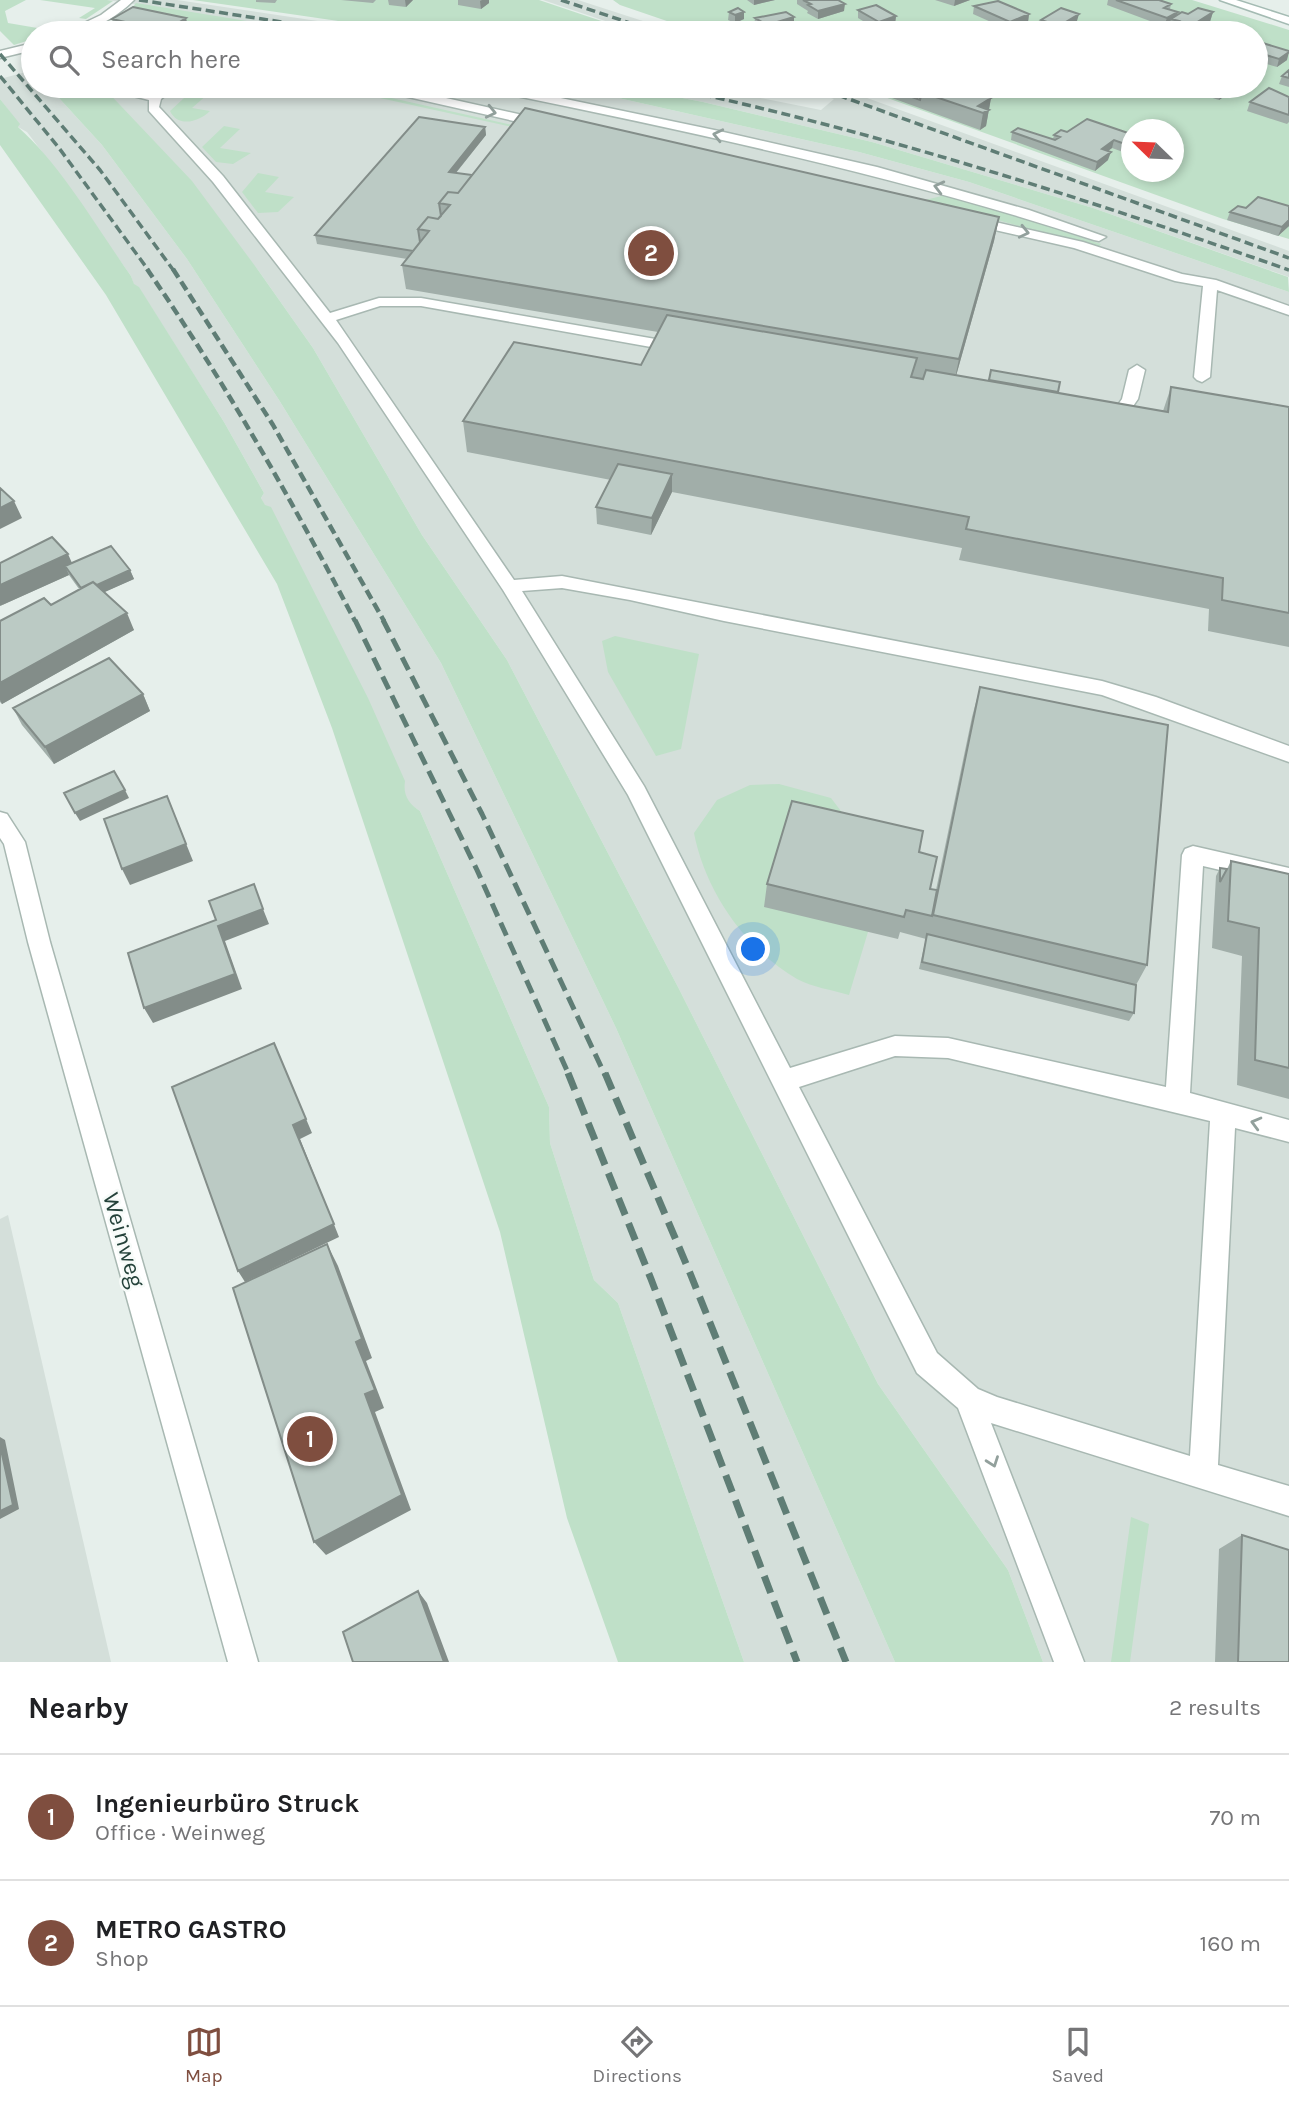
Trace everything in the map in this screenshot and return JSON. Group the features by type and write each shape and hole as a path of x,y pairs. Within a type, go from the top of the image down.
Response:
{"street":[{"path":"96,21 128,0"},
{"path":"1225,0 1289,21"},
{"path":"0,55 21,49"},
{"path":"155,98 153,108 158,115 218,179 328,318 509,586 637,792 927,1363 968,1399 996,1411 1289,1501"},
{"path":"431,98 565,128"},
{"path":"542,98 857,166 1015,208 1178,265 1211,283 1289,311"},
{"path":"956,217 1078,244 1181,278 1211,283"},
{"path":"1202,377 1206,312 1211,283"},
{"path":"328,318 379,302 421,302 702,351"},
{"path":"1087,419 1118,416 1130,400 1137,370"},
{"path":"509,586 562,582 617,591 724,615 1102,688 1147,699 1203,724 1289,754"},
{"name":"Weinweg","path":"0,821 38,942 243,1662"},
{"path":"1177,1101 1193,855 1289,877"},
{"path":"784,1081 895,1045 948,1048 1177,1101 1289,1132"},
{"path":"1203,1474 1223,1114"},
{"path":"968,1399 1069,1662"}],"shaded area":[{"path":"107,0 177,0 318,21 243,21"},
{"path":"543,0 578,0 643,21 605,21"},
{"path":"21,73 21,98 59,98 102,145 187,259 279,400 441,663 616,1028 895,1662 744,1662 618,1303 594,1280 550,1143 549,1107 420,811 409,804 261,498 264,493 224,422 139,288 134,285 131,276 49,161 27,132 18,127 19,124 0,99 0,79"},
{"path":"112,98 618,98 859,152 969,182 1289,292 1289,1662 1043,1662 1008,1570 878,1384 678,987 507,660 422,535 313,348 258,270"},
{"path":"682,98 760,98 821,110 834,99 831,98 867,98 1289,251 1289,277 1093,208 872,142"},
{"path":"8,1215 111,1662 0,1662 0,1219"}],"green space":[{"path":"0,0 26,0 5,11 8,23 21,25 21,43 14,45 0,31"},
{"path":"40,0 113,1 86,19 79,18 95,8"},
{"path":"193,0 539,0 601,21 338,21"},
{"path":"613,0 1192,0 1260,21 667,21 620,5"},
{"path":"136,3 247,21 131,21 129,11"},
{"path":"1268,24 1289,30 1289,239 1223,219 887,98 1268,98"},
{"path":"59,98 113,98 192,181 313,348 422,535 507,660 678,987 878,1384 1008,1570 1043,1662 895,1662 616,1028 441,663 279,400 187,259 102,145"},
{"path":"184,98 203,98 192,108 210,111 189,122 178,120 170,111"},
{"path":"380,98 392,98 838,198"},
{"path":"618,98 682,98 872,142 1093,208 1288,277 1289,292 969,182 859,152"},
{"path":"0,99 20,124 18,127 34,142 78,198 134,284 139,287 224,422 264,493 261,498 265,505 271,507 368,698 405,781 407,798 420,811 549,1107 550,1143 594,1280 618,1303 744,1662 618,1662 567,1518 500,1232 332,728 277,584 106,295 0,145"},
{"path":"224,126 240,129 220,148 251,153 233,164 216,162 202,147"},
{"path":"258,173 279,177 265,192 294,197 278,212 258,213 242,192"},
{"path":"950,194 1101,244 1098,248 925,200"},
{"path":"615,636 699,654 681,749 656,756 608,672 602,641"},
{"path":"779,784 831,798 847,819 868,932 849,995 797,979 761,952 730,917 699,855 694,833 717,800 750,785"},
{"path":"1131,1517 1149,1524 1130,1662 1111,1662"}],"building":[{"path":"803,0 838,0 845,4 818,11"},
{"path":"1116,0 1159,0 1171,4 1164,8 1178,12 1167,18"},
{"path":"998,1 1029,14 1008,21 974,6"},
{"path":"876,5 896,16 877,21 858,10"},
{"path":"133,7 186,18 181,21 112,19"},
{"path":"738,8 744,12 735,15 729,12"},
{"path":"1061,8 1079,14 1067,21 1041,20"},
{"path":"1198,8 1213,12 1199,21 1171,19 1182,12 1188,14"},
{"path":"786,12 794,17 780,21 760,21 755,18"},
{"path":"1268,45 1289,51 1279,59 1268,56"},
{"path":"1268,89 1289,97 1289,115 1250,102 1255,98 1268,98"},
{"path":"939,98 991,98 978,106 989,110 983,113"},
{"path":"525,108 999,217 959,359 402,265 429,231 418,229 428,217 438,219 450,205 439,203 448,192 458,193"},
{"path":"419,117 485,127 449,172 472,175 458,193 448,192 439,203 441,216 438,219 428,217 418,229 420,242 413,251 315,235"},
{"path":"1087,119 1121,131 1121,143 1114,140 1102,149 1111,152 1097,162 1012,132 1018,128 1055,140 1060,137 1054,135 1061,130 1067,132"},
{"path":"1258,197 1289,206 1289,220 1282,227 1230,212 1238,206 1246,208"},
{"path":"667,315 917,358 911,377 923,379 926,370 1168,412 1171,387 1289,407 1289,613 1222,600 1223,578 966,529 969,517 463,421 514,342 641,365"},
{"path":"991,370 1060,382 1058,392 989,380"},
{"path":"618,464 672,474 652,518 596,507"},
{"path":"0,488 14,501 0,508"},
{"path":"52,537 68,554 0,585 0,563"},
{"path":"111,546 130,570 97,585 93,582 81,588 65,566"},
{"path":"93,582 127,613 0,683 0,621 44,598 51,605"},
{"path":"109,658 143,694 45,747 13,708"},
{"path":"980,687 1168,725 1147,965 933,915"},
{"path":"114,771 125,790 75,813 64,793"},
{"path":"167,796 186,844 122,869 104,819"},
{"path":"792,801 923,831 919,852 937,857 930,889 937,890 932,916 906,910 904,917 767,884"},
{"path":"1231,861 1289,874 1289,1068 1255,1060 1259,928 1228,921"},
{"path":"1220,868 1227,869 1220,882"},
{"path":"254,884 263,909 218,926 235,974 144,1008 128,953 216,920 209,901"},
{"path":"927,934 1136,985 1134,1013 922,962"},
{"path":"274,1043 306,1119 293,1125 334,1224 238,1271 172,1087"},
{"path":"327,1244 362,1339 356,1342 375,1390 365,1394 402,1495 314,1542 233,1288"},
{"path":"0,1445 13,1505 0,1511"},
{"path":"1242,1535 1289,1550 1289,1662 1238,1662"},
{"path":"418,1591 444,1662 353,1662 343,1632"}],"railway":[{"path":"139,0 275,21"},
{"path":"561,0 624,21"},
{"path":"0,54 21,78"},
{"path":"0,76 59,148 149,271"},
{"path":"38,98 100,170 174,271"},
{"path":"716,98 901,145 979,168 1289,270"},
{"path":"846,98 1289,258"},
{"path":"147,269 257,442 355,621"},
{"path":"173,269 273,425 384,621"},
{"path":"355,620 477,870 569,1075"},
{"path":"383,620 482,814 605,1075"},
{"path":"568,1073 651,1279 797,1662"},
{"path":"605,1073 690,1273 846,1662"}],"place":[{"name":"METRO GASTRO","path":"651,253"},
{"name":"Ingenieurbüro Struck","path":"310,1439"}]}
